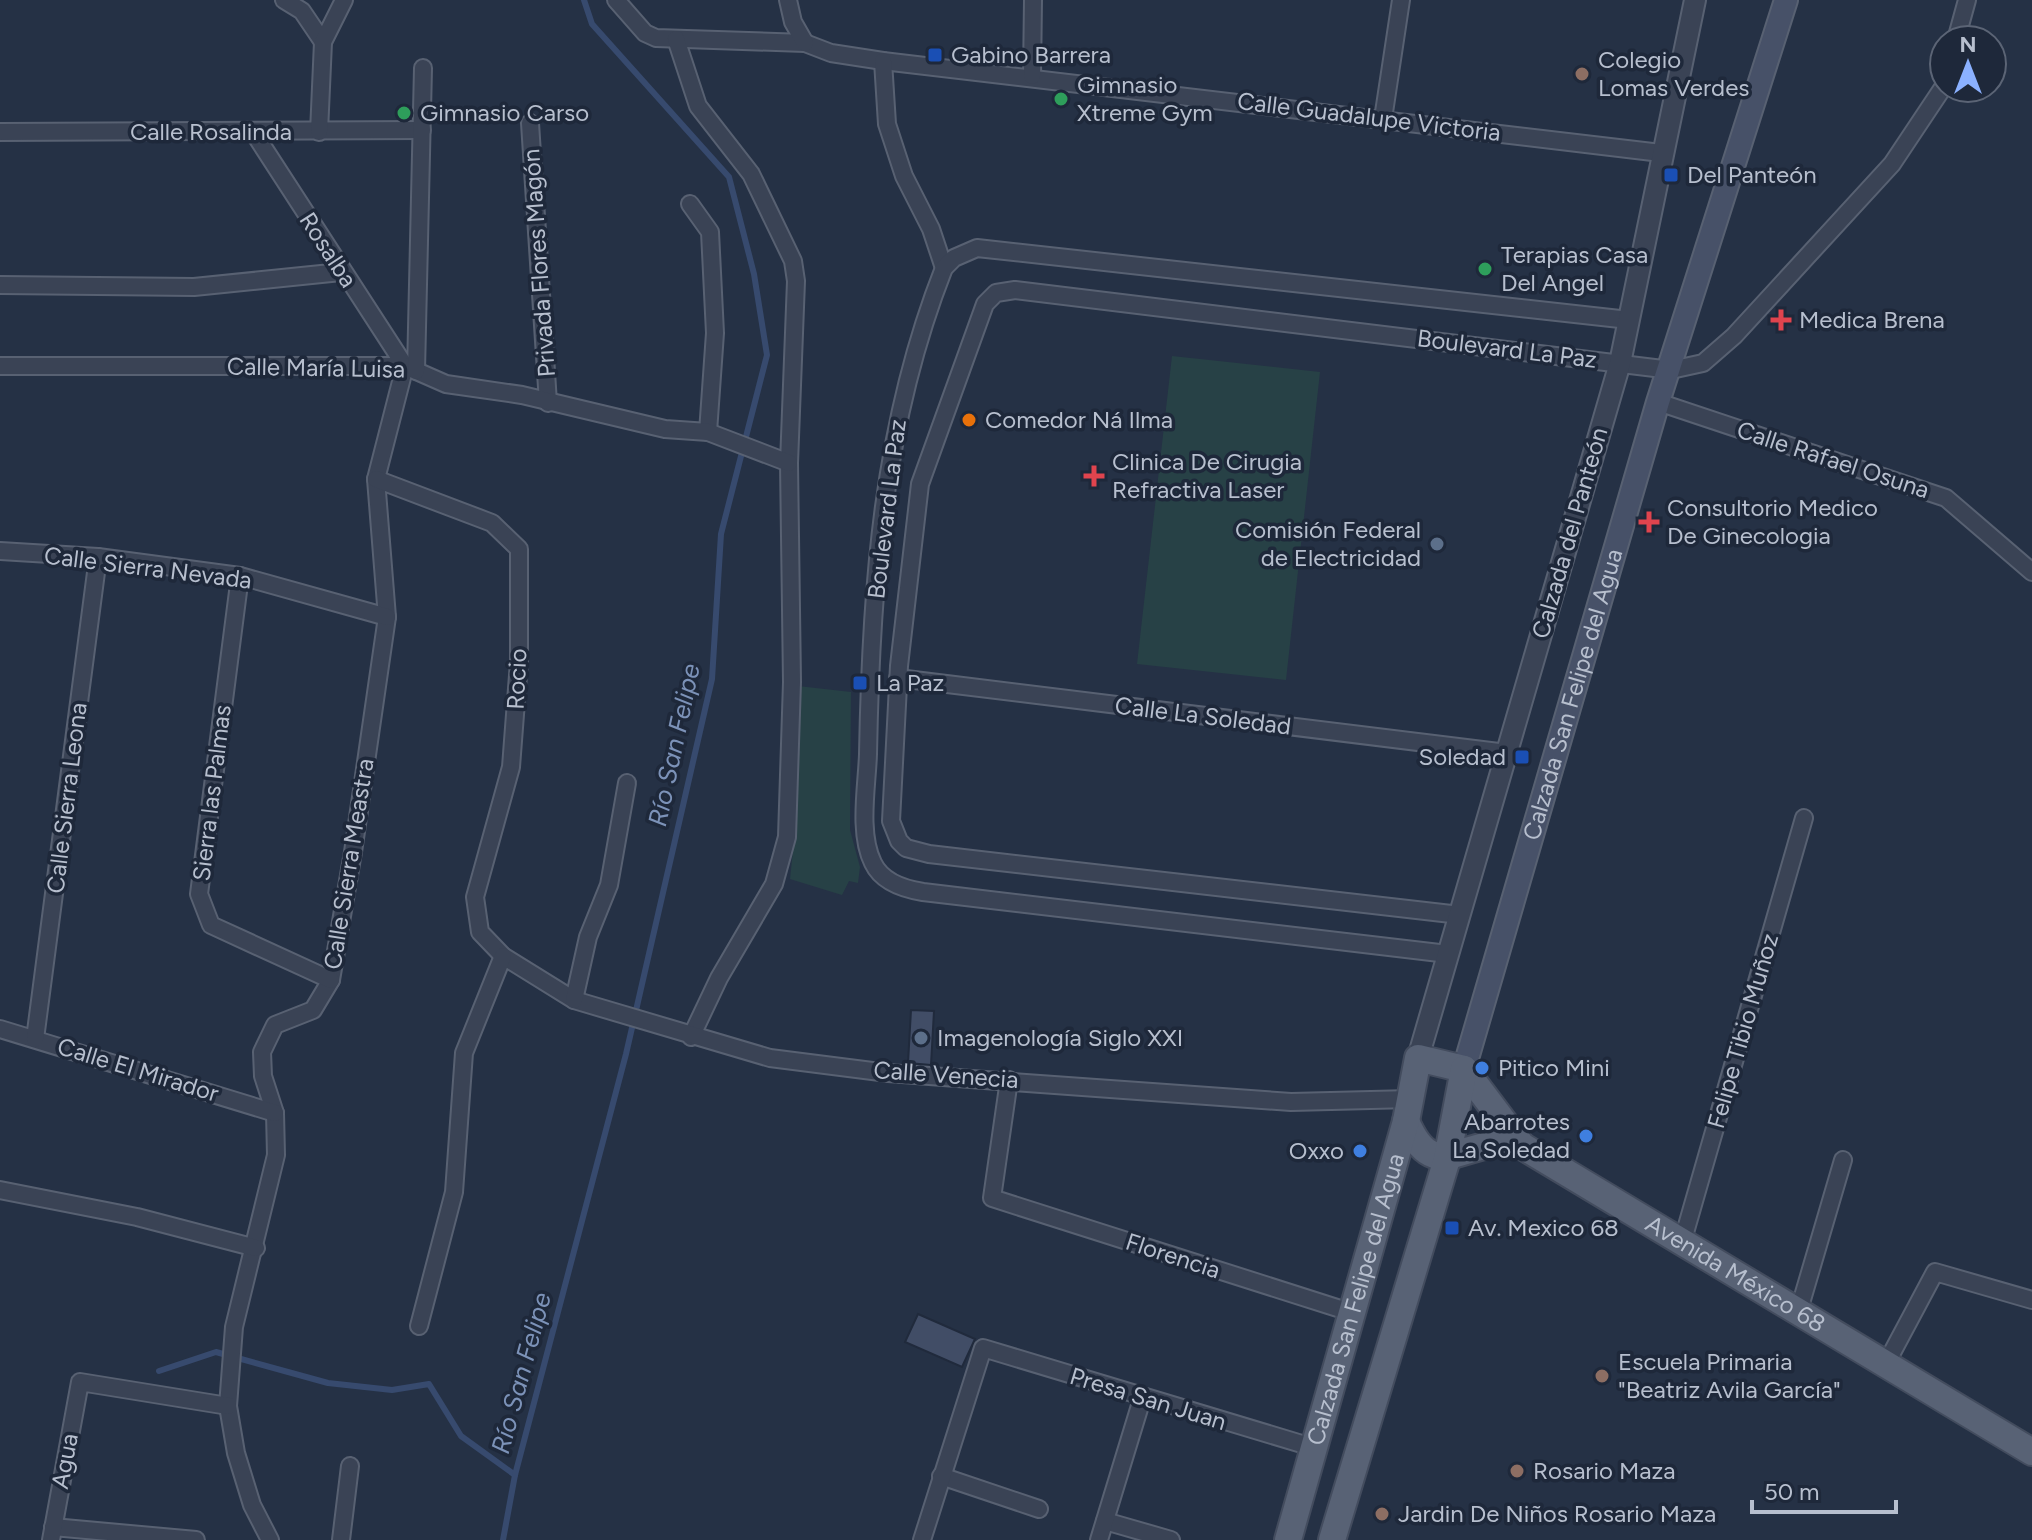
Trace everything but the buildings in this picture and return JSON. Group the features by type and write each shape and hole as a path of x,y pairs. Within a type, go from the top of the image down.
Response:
{"main road":[{"name":"Calzada San Felipe del Agua","path":"1332,1540 1447,1159 1464,1069 1658,402 1671,370 1786,0"},
{"name":"Calzada San Felipe del Agua","path":"1288,1540 1408,1110 1418,1058"},
{"path":"1418,1058 1464,1069"},
{"name":"Avenida México 68","path":"1464,1069 1522,1146 1887,1362 2032,1452"},
{"path":"1408,1110 1413,1137 1436,1157 1447,1159"},
{"name":"Avenida México 68","path":"1447,1159 1490,1142 1522,1146"}],"street":[{"path":"284,0 302,11 323,42"},
{"path":"319,132 323,42 344,0"},
{"name":"Calle Guadalupe Victoria","path":"616,0 650,36 805,43 831,53 883,61 1032,76 1661,153"},
{"path":"788,0 793,22 805,43"},
{"path":"1032,76 1033,0"},
{"path":"1383,119 1401,0"},
{"name":"Calzada del Panteón","path":"1418,1058 1620,363 1695,0"},
{"path":"1960,24 1967,0"},
{"path":"676,39 698,106 745,164 793,261 796,292 789,463 792,682 787,837 774,884 719,978 691,1037"},
{"path":"883,61 887,124 904,176 931,229 944,268"},
{"name":"Calle Sierra Meastra","path":"270,1540 252,1505 236,1453 228,1406 234,1327 256,1248 276,1155 275,1113 263,1076 262,1052 275,1025 313,1010 331,980 353,852 387,617 376,479 411,368 423,68"},
{"path":"1620,363 1671,370 1703,363 1734,336 1892,164 1932,104"},
{"name":"Privada Flores Magón","path":"530,123 548,403"},
{"name":"Calle Rosalinda","path":"0,132 422,130"},
{"name":"Rosalba","path":"254,133 341,272 411,368"},
{"path":"690,204 710,232 715,333 713,434"},
{"name":"Boulevard La Paz","path":"1448,954 923,892 900,886 876,869 866,832 869,690 887,476 899,411 944,268 965,252 990,246 1629,320"},
{"path":"0,285 194,287 341,272"},
{"name":"Boulevard La Paz","path":"1460,915 929,854 906,848 899,841 891,821 898,678 920,484 981,313 996,293 1029,291 1620,363"},
{"name":"Calle María Luisa","path":"0,366 411,368 446,384 665,429 713,434 789,463"},
{"name":"Calle Rafael Osuna","path":"1658,402 1946,498 2032,572"},
{"name":"Rocio","path":"376,479 492,523 519,549 519,662 511,767 475,897 480,932 503,956"},
{"name":"Calle Sierra Nevada","path":"0,551 98,557 240,576 387,617"},
{"name":"Calle Sierra Leona","path":"35,1039 98,557"},
{"name":"Sierra las Palmas","path":"240,576 199,894 211,925 331,980"},
{"name":"Calle La Soledad","path":"898,678 1507,753"},
{"path":"574,1000 588,937 609,885 627,783"},
{"name":"Felipe Tibio Muñoz","path":"1682,1243 1804,818"},
{"path":"419,1326 454,1192 464,1053 503,956"},
{"name":"Calle Venecia","path":"503,956 574,1000 770,1058 888,1073 1408,1110"},
{"name":"Calle El Mirador","path":"0,1029 275,1113"},
{"name":"Florencia","path":"1009,1080 992,1198 1353,1313"},
{"path":"1799,1310 1843,1160"},
{"path":"0,1190 137,1217 256,1248"},
{"path":"1887,1362 1935,1272 2032,1300"},
{"name":"Presa San Juan","path":"941,1476 983,1348 1142,1399 1315,1448"},
{"name":"Agua","path":"52,1534 80,1382 228,1406"},
{"path":"1099,1540 1142,1399"},
{"path":"341,1540 350,1466"},
{"path":"922,1540 941,1476 1039,1509"},
{"path":"1105,1521 1171,1540"},
{"path":"52,1534 196,1540"}],"green space":[{"path":"1172,356 1320,372 1286,680 1137,664"},
{"path":"798,686 851,692 850,830 860,867 858,883 849,881 842,895 790,879 798,802"}],"waterway":[{"name":"Río San Felipe","path":"503,1540 515,1475 626,1054 712,679 721,534 767,355 754,274 729,177 592,24 584,0"},
{"path":"159,1371 216,1352 328,1383 392,1390 429,1384 461,1436 515,1475"}],"place":[{"name":"Gabino Barrera","path":"935,55"},
{"name":"Colegio Lomas Verdes","path":"1582,74"},
{"name":"Gimnasio Xtreme Gym","path":"1061,99"},
{"name":"Gimnasio Carso","path":"404,113"},
{"name":"Del Panteón","path":"1671,175"},
{"name":"Terapias Casa Del Angel","path":"1485,269"},
{"name":"Medica Brena","path":"1781,320"},
{"name":"Comedor Ná Ilma","path":"969,420"},
{"name":"Clinica De Cirugia Refractiva Laser","path":"1094,476"},
{"name":"Consultorio Medico De Ginecologia","path":"1649,522"},
{"name":"Comisión Federal de Electricidad","path":"1437,544"},
{"name":"La Paz","path":"860,683"},
{"name":"Soledad","path":"1522,757"},
{"name":"Imagenología Siglo XXI","path":"921,1038"},
{"name":"Pitico Mini","path":"1482,1068"},
{"name":"Abarrotes La Soledad","path":"1586,1136"},
{"name":"Oxxo","path":"1360,1151"},
{"name":"Av. Mexico 68","path":"1452,1228"},
{"name":"Escuela Primaria \"Beatriz Avila García\"","path":"1602,1376"},
{"name":"Rosario Maza","path":"1517,1471"},
{"name":"Jardin De Niños Rosario Maza","path":"1382,1514"}]}
